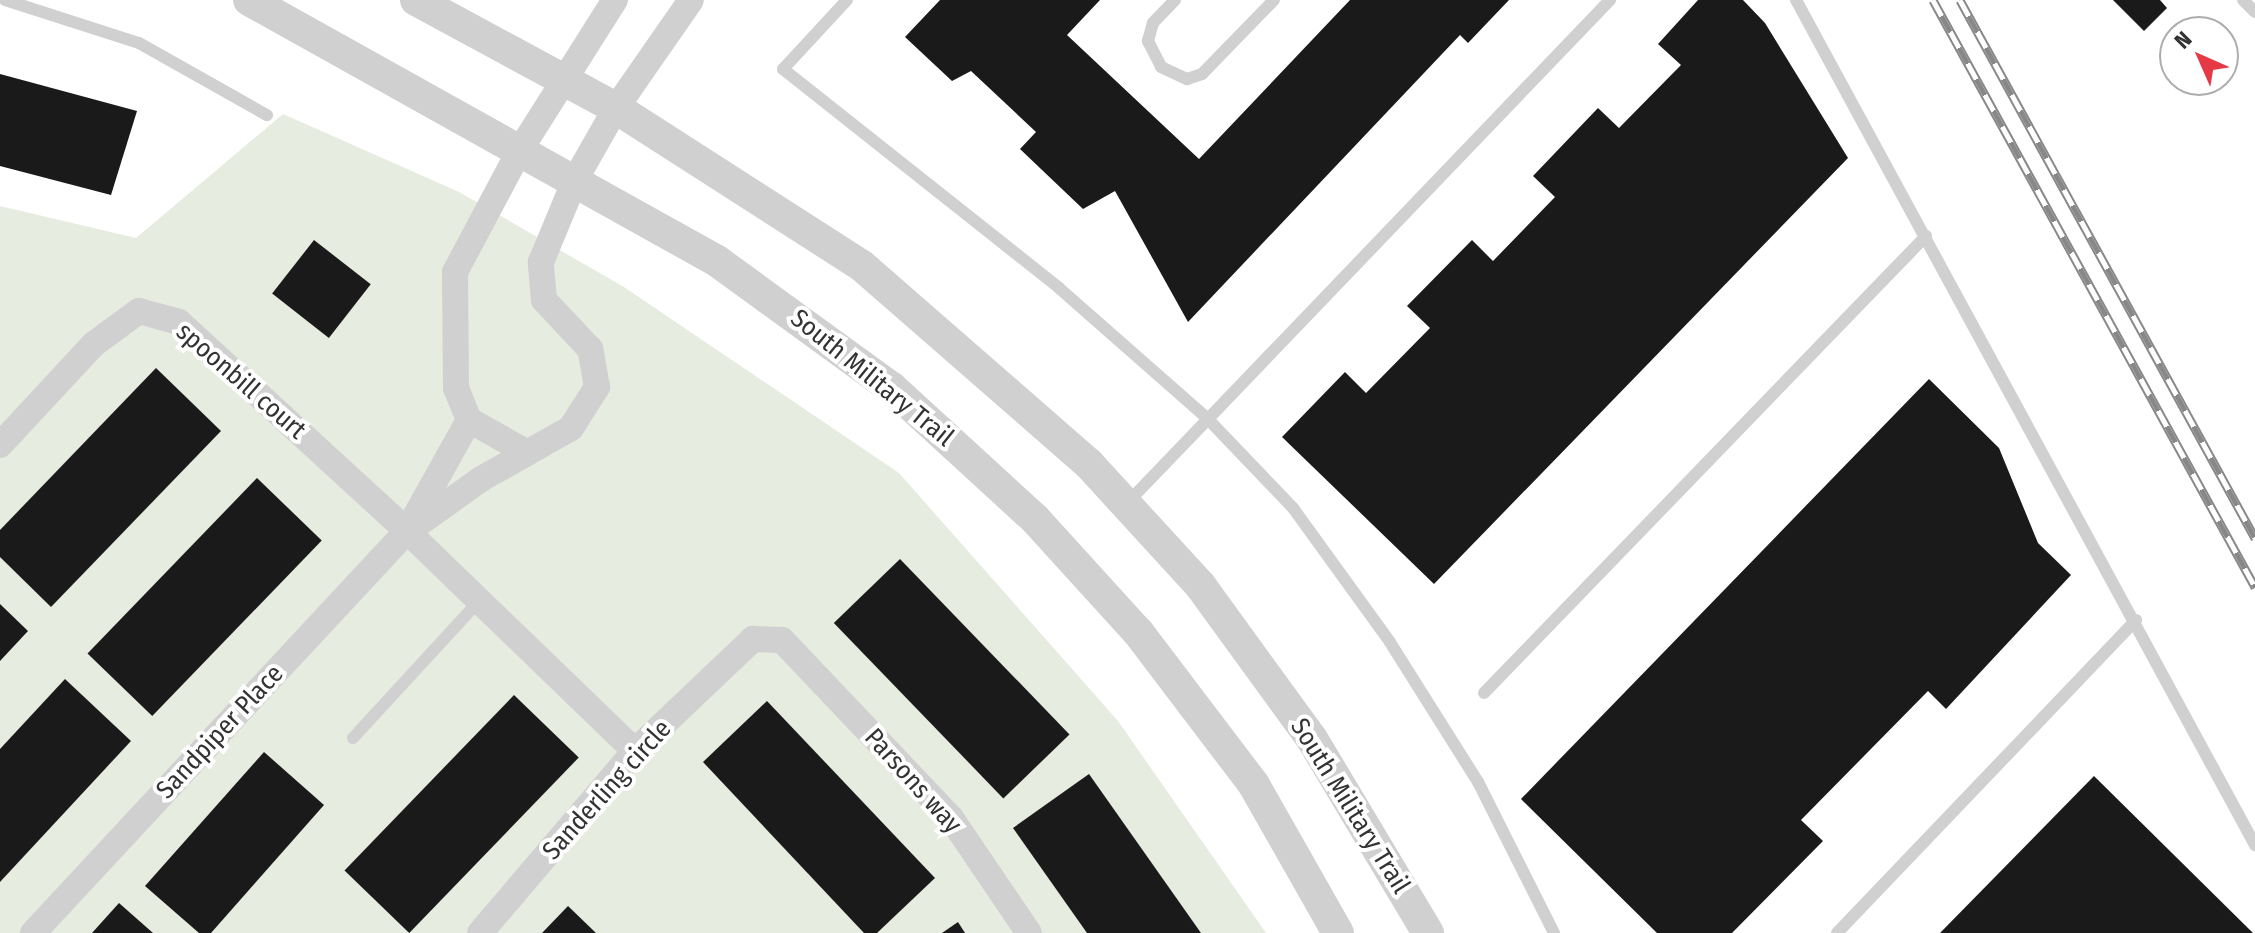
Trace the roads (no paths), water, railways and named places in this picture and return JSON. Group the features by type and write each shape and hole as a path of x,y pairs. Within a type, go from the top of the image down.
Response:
{"street":[{"name":"South Military Trail","path":"249,0 717,261 816,328 892,388 1035,519 1138,632 1254,785 1338,933"},
{"name":"South Military Trail","path":"416,0 616,108 862,266 1067,444 1200,585 1312,739 1428,933"},
{"path":"526,452 469,420 456,388 455,272 520,150 615,0"},
{"name":"Sandpiper Place","path":"33,933 407,531 526,452 571,428 597,387 590,349 544,300 541,262 575,180 616,108 691,0"},
{"name":"spoonbill court","path":"0,445 94,344 139,311 179,322 407,531"},
{"name":"Sandpiper Place","path":"407,531 469,420"},
{"path":"407,531 635,751"},
{"name":"Sanderling circle","path":"480,933 635,751 753,639 782,640"},
{"name":"Parsons way","path":"782,640 951,818 1029,933"}],"lane":[{"path":"5,0 139,43 267,115"},
{"path":"847,0 783,69 1059,288 1208,419 1293,508 1390,642 1478,782 1554,933"},
{"path":"1175,0 1153,23 1148,41 1161,67 1187,79 1202,74 1274,0"},
{"path":"1126,504 1610,0"},
{"path":"1796,0 2136,620 2255,845"},
{"path":"2243,0 2255,12"},
{"path":"1484,693 1926,236"},
{"path":"353,738 479,601"},
{"path":"1837,933 2136,620"}],"railway":[{"path":"1933,0 2255,587"},
{"path":"1960,0 2255,538"}]}
